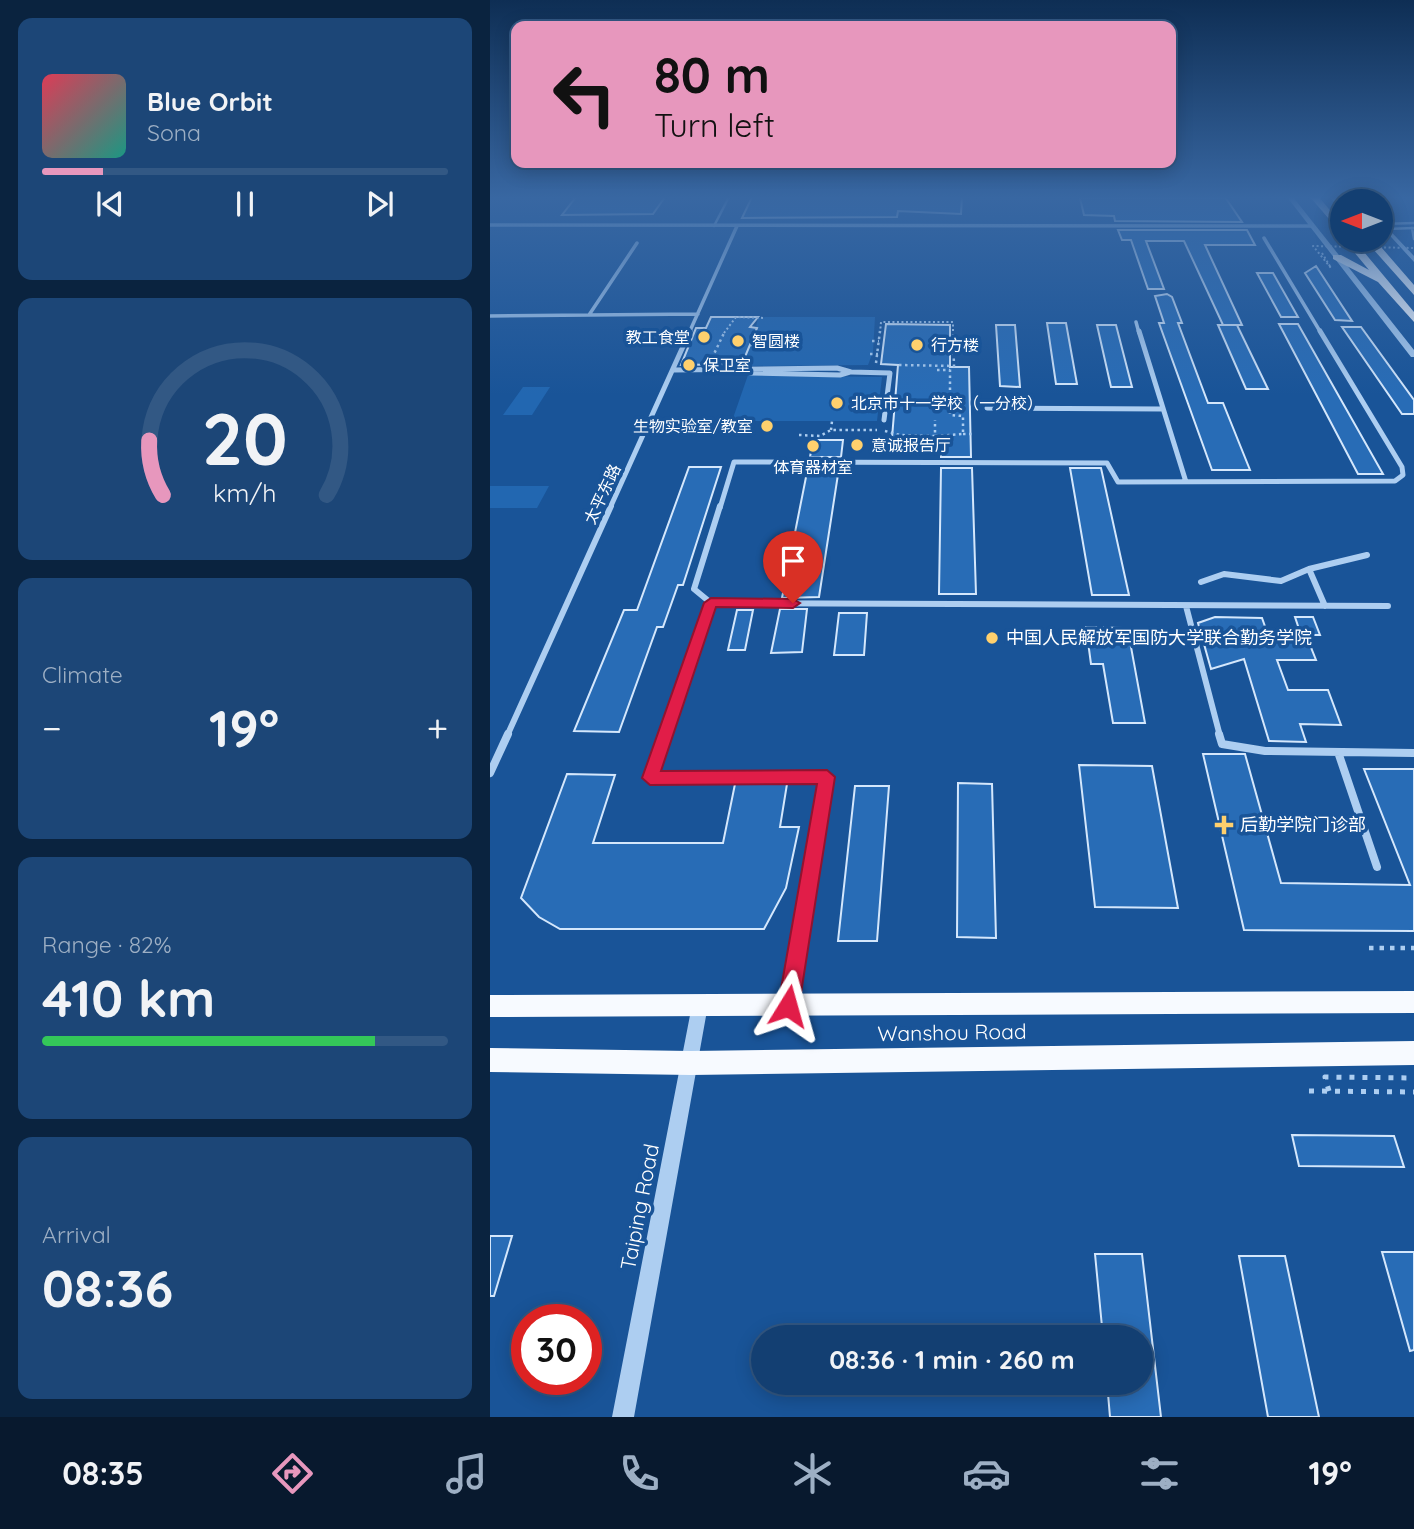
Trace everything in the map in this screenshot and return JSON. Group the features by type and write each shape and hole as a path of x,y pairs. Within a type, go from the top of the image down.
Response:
{"highway":[{"path":"1348,263 1387,286"},
{"path":"1368,263 1414,319"},
{"path":"1390,263 1412,289"}],"main road":[{"name":"Wanshou Road","path":"490,1006 1414,1002"},
{"name":"Wanshou Road","path":"490,1060 691,1063 1414,1053"}],"street":[{"path":"589,315 624,263"},
{"name":"太平东路","path":"490,773 721,263"},
{"path":"1279,263 1403,475 1395,481 1118,482 1107,463 734,462 694,589 711,603 1388,606"},
{"path":"1342,263 1414,355"},
{"path":"490,316 698,314"},
{"path":"1136,322 1186,482"},
{"path":"674,370 841,368 850,372 890,373 884,420"},
{"path":"987,408 1163,409"},
{"path":"1201,582 1224,574 1280,581 1309,569 1367,555"},
{"path":"1309,569 1325,606"},
{"path":"711,603 650,778 827,777 788,1006"},
{"path":"1186,606 1222,744 1265,751 1414,752"},
{"path":"1338,752 1377,866"},
{"name":"Taiping Road","path":"623,1417 700,1006"}],"path":[{"path":"706,370 736,317 765,318"},
{"path":"874,322 953,322 955,327 954,366 937,369 891,365"},
{"path":"881,322 876,365 883,365"},
{"path":"754,336 759,336"},
{"path":"872,341 879,341"},
{"path":"750,345 757,345"},
{"path":"870,354 878,355"},
{"path":"950,368 950,415 963,416 963,434"},
{"path":"883,430 884,420"},
{"path":"871,430 872,421"},
{"path":"935,421 935,434"},
{"path":"826,424 832,423 831,430"},
{"path":"799,435 820,436 831,430 883,430 900,435 972,434"},
{"path":"1369,948 1414,948"},
{"path":"1329,1091 1325,1077 1414,1078"},
{"path":"1309,1091 1414,1092"}],"shaded area":[{"path":"875,317 873,352 868,365 749,366 752,357 745,357 750,346 757,345 761,331 755,331 758,318"},
{"path":"748,375 882,377 877,421 732,421"},
{"path":"523,387 550,387 532,415 503,415"},
{"path":"490,486 549,486 537,508 490,508"}],"building":[{"path":"1139,263 1154,263 1164,289 1148,289"},
{"path":"1194,263 1213,263 1242,325 1223,325"},
{"path":"1316,266 1352,321 1335,320 1305,273"},
{"path":"1257,273 1273,273 1298,317 1281,317"},
{"path":"1167,294 1172,297 1182,323 1178,323 1208,403 1223,403 1250,470 1212,470 1159,323 1164,323 1155,296"},
{"path":"711,317 758,317 750,327 757,328 742,364 681,365 696,328 706,328"},
{"path":"1047,323 1066,323 1077,384 1056,384"},
{"path":"886,324 950,325 950,367 969,367 971,457 941,457 941,450 891,450 898,365 881,364"},
{"path":"1279,324 1298,324 1383,474 1358,474"},
{"path":"996,325 1015,325 1020,387 1000,386"},
{"path":"1097,325 1116,325 1132,387 1111,387"},
{"path":"1218,325 1237,325 1268,389 1246,389"},
{"path":"1342,327 1361,327 1414,400 1414,414 1402,414"},
{"path":"813,440 843,440 841,457 810,457"},
{"path":"689,467 721,467 683,585 678,585 663,627 657,627 619,732 574,731 624,610 637,610"},
{"path":"808,467 839,468 819,597 782,598"},
{"path":"941,468 972,468 976,594 939,594"},
{"path":"1070,468 1101,468 1129,595 1092,595"},
{"path":"780,609 807,609 802,652 771,653"},
{"path":"737,610 753,610 745,650 728,650"},
{"path":"839,613 867,613 864,655 834,655"},
{"path":"1215,617 1262,618 1267,632 1300,632 1295,617 1313,617 1320,635 1306,635 1316,660 1277,660 1288,690 1328,690 1341,725 1300,724 1306,742 1269,741 1244,659 1211,669 1198,623"},
{"path":"1086,627 1122,628 1123,635 1129,636 1145,723 1113,723 1103,664 1091,664"},
{"path":"1203,754 1245,754 1281,883 1410,885 1364,769 1414,769 1414,931 1244,930"},
{"path":"1079,765 1152,766 1178,908 1095,907"},
{"path":"567,774 615,775 593,843 723,843 735,784 787,784 780,827 799,827 786,888 764,929 560,929 539,917 521,898"},
{"path":"958,783 992,784 996,938 957,937"},
{"path":"855,786 889,786 877,941 838,941"},
{"path":"1292,1135 1394,1136 1404,1167 1299,1166"},
{"path":"490,1236 512,1236 494,1296 490,1296"},
{"path":"1382,1252 1414,1252 1414,1350 1410,1351"},
{"path":"1095,1254 1142,1254 1150,1325 1102,1325"},
{"path":"1239,1256 1285,1256 1319,1417 1268,1417"},
{"path":"1153,1348 1161,1417 1110,1417 1108,1395 1153,1395"}],"place":[{"name":"教工食堂","path":"704,337"},
{"name":"智圆楼","path":"738,341"},
{"name":"行方楼","path":"917,345"},
{"name":"保卫室","path":"689,365"},
{"name":"北京市十一学校（一分校）","path":"837,403"},
{"name":"生物实验室/教室","path":"767,426"},
{"name":"意诚报告厅","path":"857,445"},
{"name":"体育器材室","path":"813,446"},
{"name":"中国人民解放军国防大学联合勤务学院","path":"992,638"},
{"name":"后勤学院门诊部","path":"1224,825"}],"route":[{"path":"788,1006 827,777 650,778 711,603 793,603"}]}
